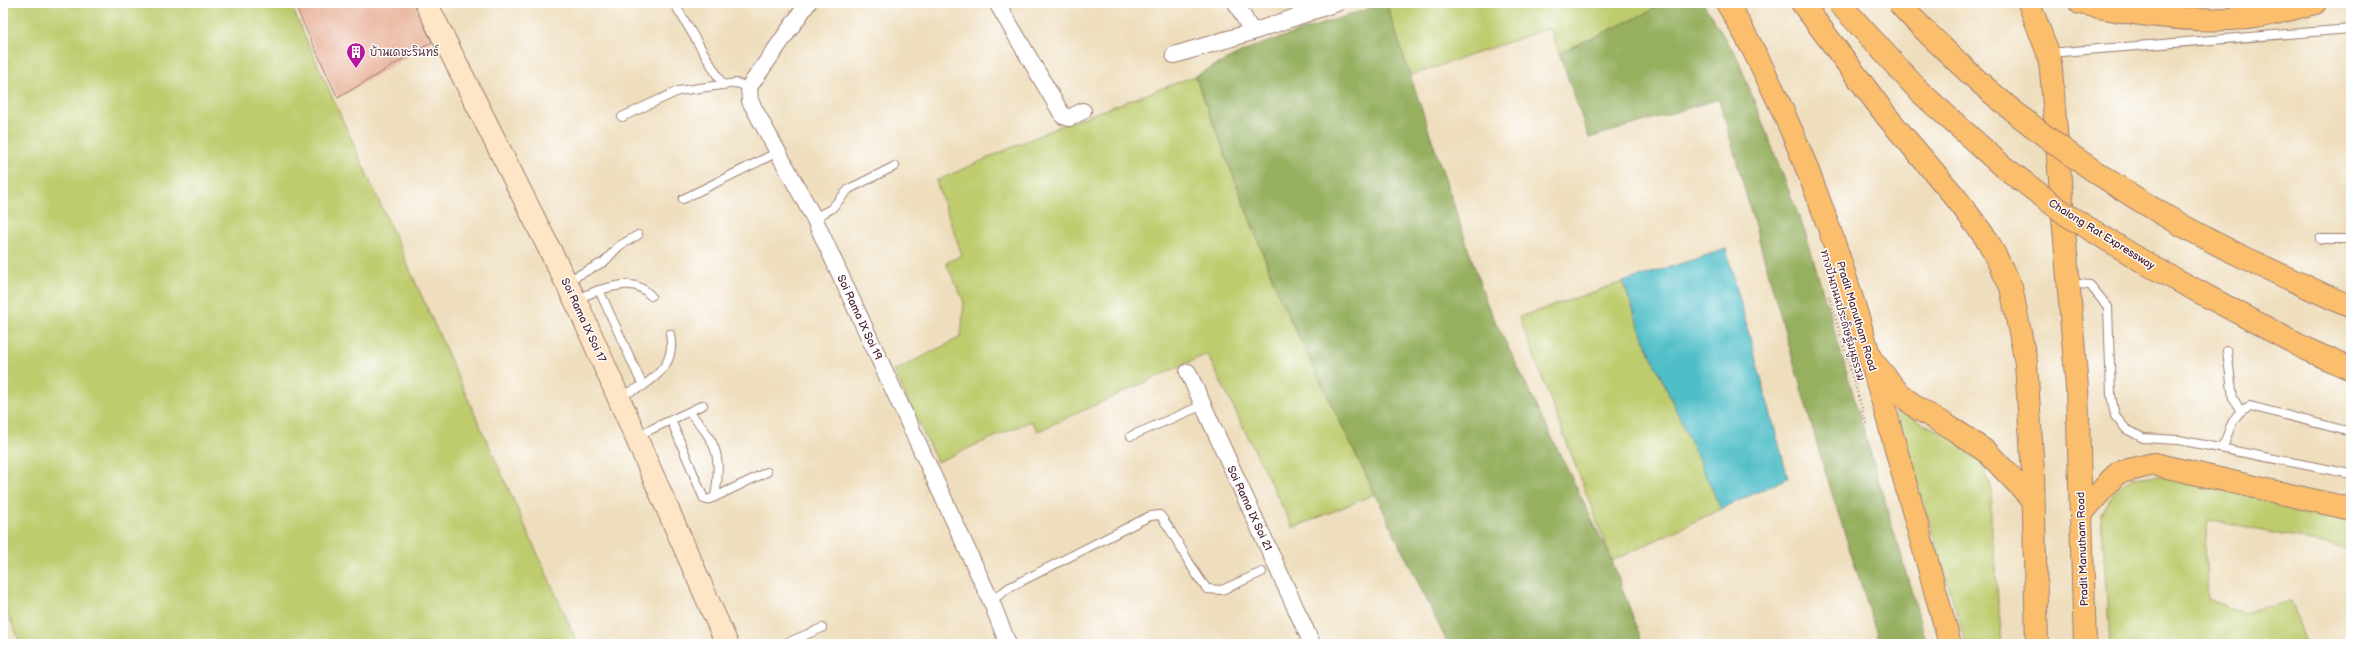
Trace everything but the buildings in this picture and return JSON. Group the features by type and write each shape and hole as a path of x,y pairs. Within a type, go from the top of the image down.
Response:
{"main road":[{"name":"Pradit Manutham Road","path":"1727,3 1744,30 1792,129 1834,239 1871,359 1950,644"},
{"path":"1802,3 1888,118 1956,198 1988,241 2011,287 2026,363 2033,500 2037,644"},
{"name":"Chalong Rat Expressway","path":"1839,3 1919,91 2000,164 2067,215 2147,264 2304,348 2351,361"},
{"path":"1898,3 1968,73 2037,130 2103,178 2171,219 2266,268 2351,307"},
{"name":"Pradit Manutham Road","path":"2029,3 2048,53 2076,388 2085,644"},
{"path":"2080,3 2130,14 2190,19 2248,18 2315,3"},
{"path":"2304,348 2351,369"},
{"path":"1871,359 1898,392 1917,408 1956,430 1988,453 2033,500"},
{"path":"2081,514 2117,473 2154,464 2351,509"}],"street":[{"name":"Soi Rama IX Soi 17","path":"426,3 571,290 637,436 727,644"},
{"path":"749,87 808,3"},
{"path":"997,3 1063,116 1069,118 1083,111"},
{"path":"1236,3 1252,32"},
{"path":"1174,55 1252,32 1337,3"},
{"name":"Soi Rama IX Soi 19","path":"749,87 750,101 814,218 991,601 1008,644"},
{"name":"Soi Rama IX Soi 21","path":"1188,372 1312,644"}],"lane":[{"path":"674,3 723,85"},
{"path":"2048,53 2351,29"},
{"path":"622,117 678,91 736,84 749,87"},
{"path":"684,199 778,152"},
{"path":"814,218 831,209 849,189 895,166"},
{"path":"571,290 604,262 619,246 638,236"},
{"path":"2320,239 2351,239"},
{"path":"2068,283 2090,285 2108,307 2111,395 2115,416 2126,429 2143,438 2179,440 2351,474"},
{"path":"571,290 599,290 620,285 634,284 644,289 651,296"},
{"path":"599,290 643,386"},
{"path":"619,396 643,386 658,374 668,363 672,349 670,334"},
{"path":"2227,351 2233,398 2240,410"},
{"path":"637,436 703,405"},
{"path":"1131,436 1203,405"},
{"path":"2223,448 2232,423 2240,410 2250,406 2351,432"},
{"path":"689,412 704,429 715,448 718,460 715,497"},
{"path":"671,420 704,499 707,500 715,497 767,472"},
{"path":"991,601 1010,587 1150,516 1160,515 1168,525 1198,578 1207,589 1222,590 1262,572"},
{"path":"784,644 822,628"}],"path":[{"name":"ทางปั่นถนนประดิษฐ์มนูธรรม","path":"1826,288 1869,432"}],"green space":[{"path":"3,3 290,3 578,644 21,644 3,603"},
{"path":"1386,3 1659,3 1647,13 1559,53 1550,28 1410,76"},
{"path":"1386,3 1487,304 1612,561 1643,644 1448,644 1280,298 1195,76 1253,47"},
{"path":"1659,3 1703,3 1737,57 1806,235 1927,644 1880,644 1822,462 1719,99 1589,138 1559,53 1647,13"},
{"path":"1195,76 1280,298 1375,494 1293,528 1207,354 1038,431 1031,421 937,462 894,371 961,337 964,302 946,263 962,255 936,181 1058,127"},
{"path":"1623,282 1643,337 1721,509 1612,561 1519,317"},
{"path":"1895,410 1960,441 1980,458 1991,487 1991,522 2002,644 1966,644"},
{"path":"2161,475 2351,519 2351,549 2208,520 2205,546 2208,599 2242,613 2291,600 2306,644 2110,644 2101,514 2114,493 2132,478"}],"water":[{"path":"1726,249 1788,478 1721,509 1643,337 1623,282"}],"place":[{"name":"บ้านเดชะรินทร์","path":"356,69"}]}
